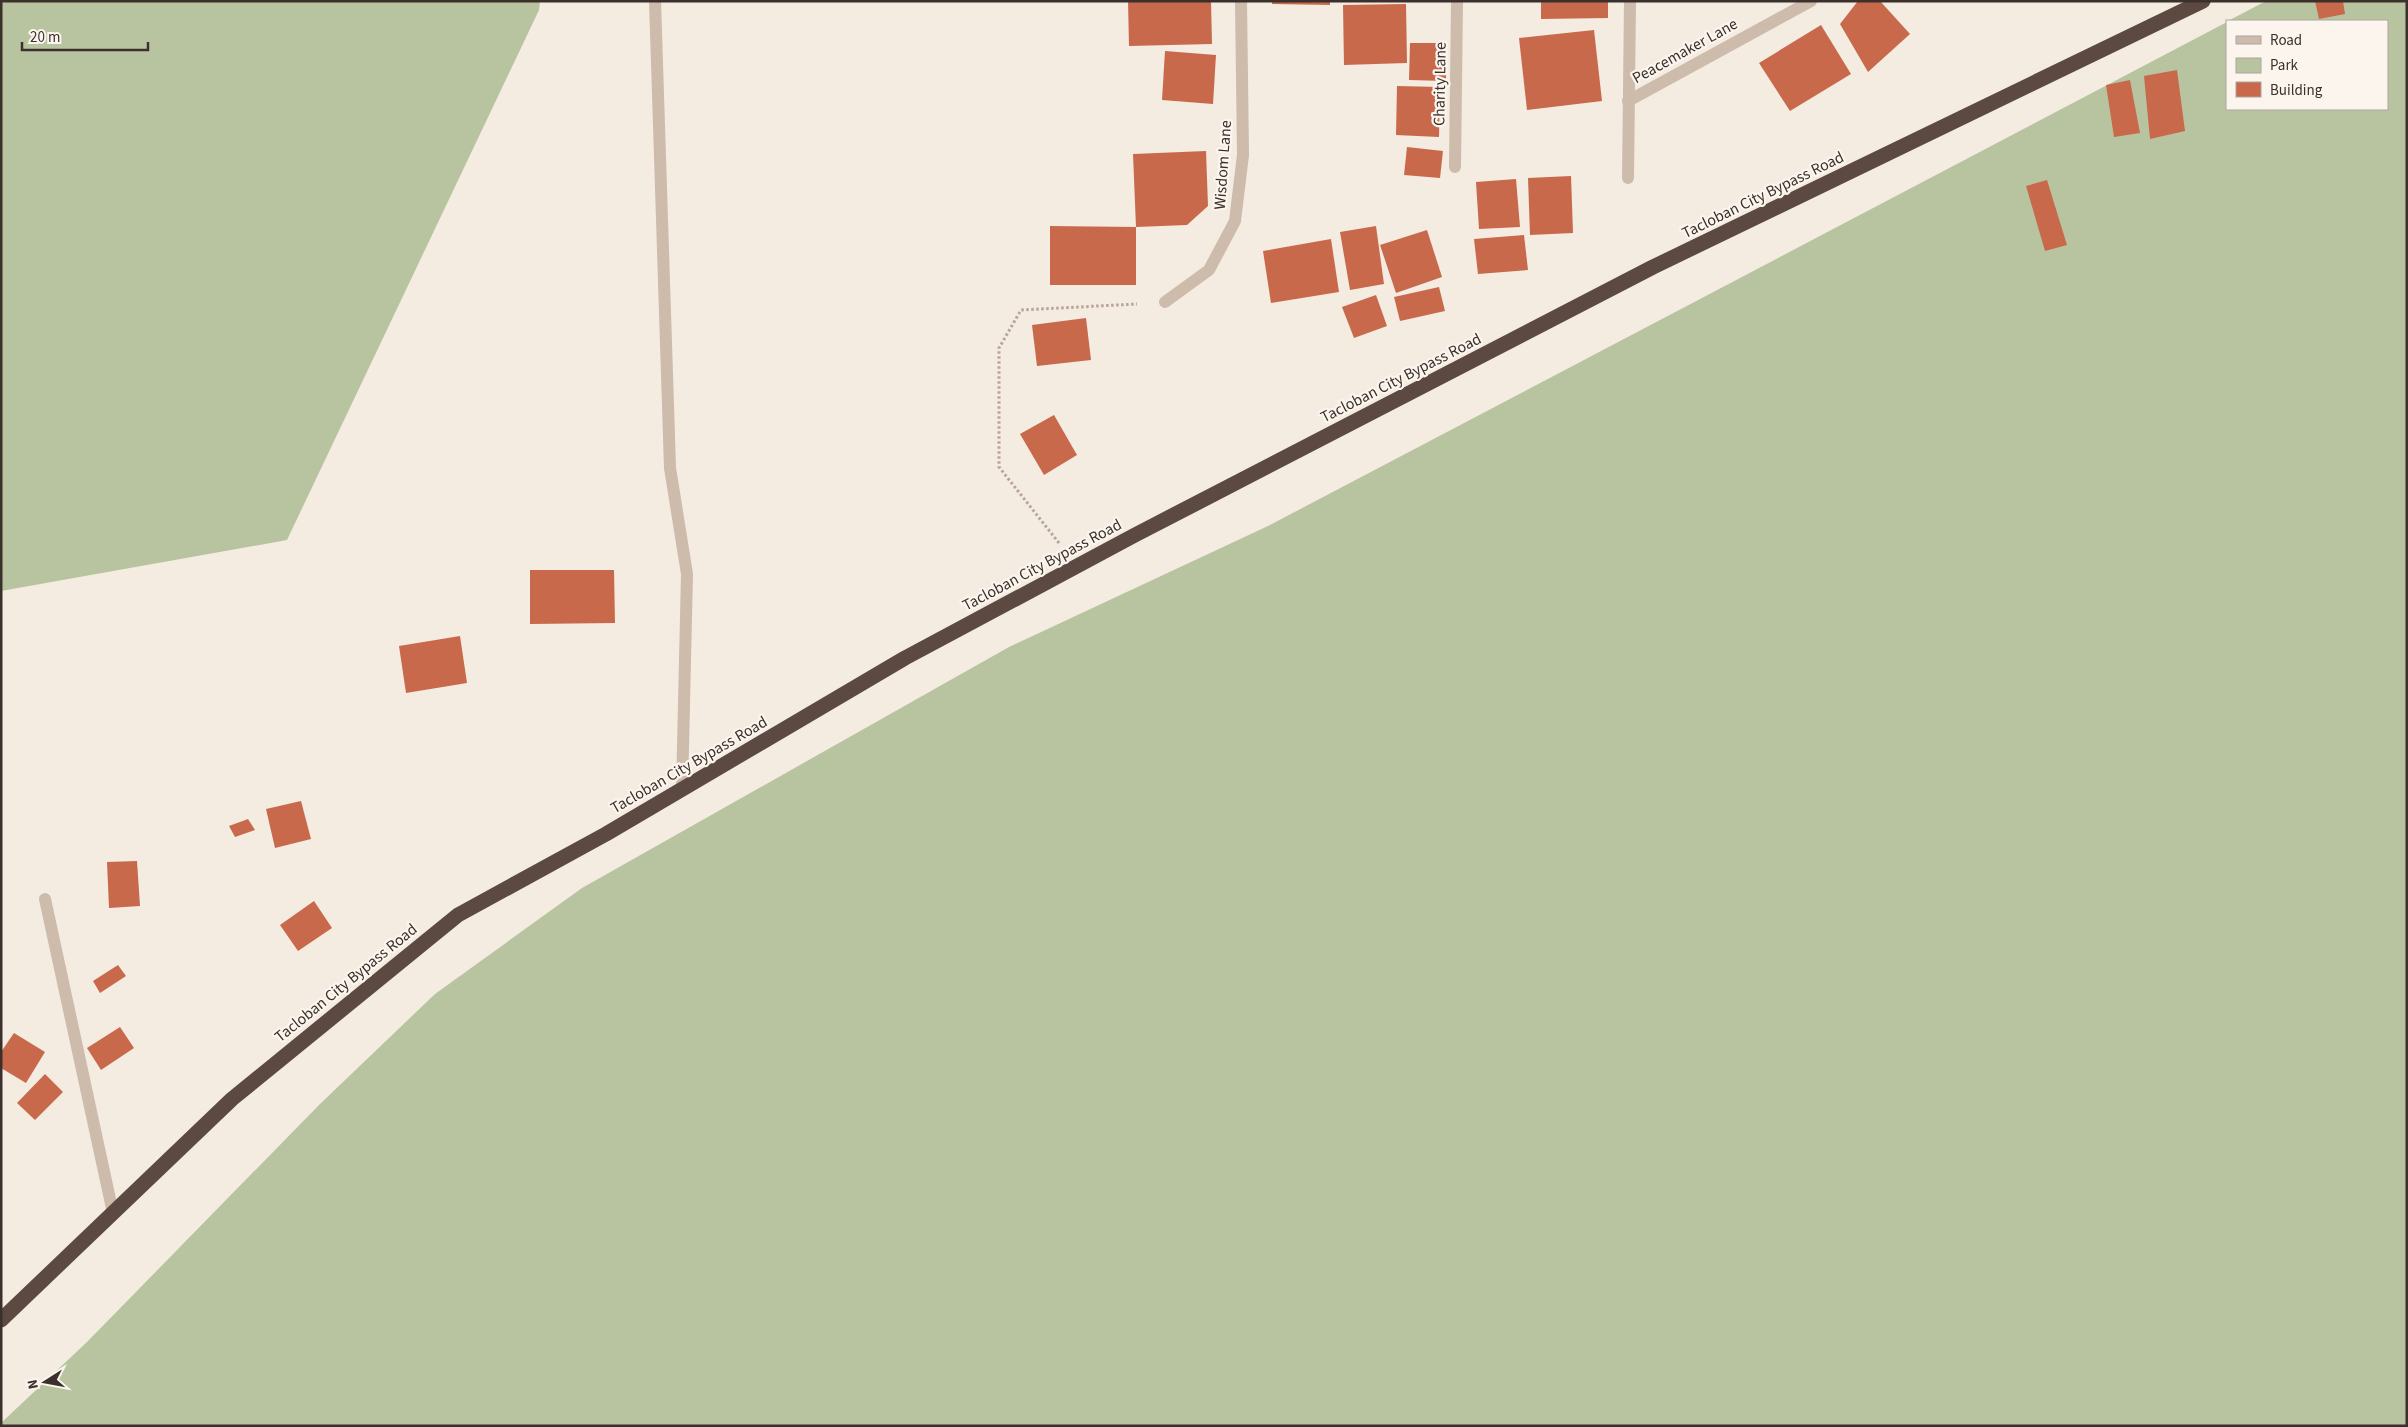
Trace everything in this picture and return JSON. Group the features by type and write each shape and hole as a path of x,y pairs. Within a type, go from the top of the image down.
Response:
{"highway":[{"name":"Tacloban City Bypass Road","path":"1,1320 232,1099 458,915 682,790 906,658 1076,566 1653,267 2203,1"}],"street":[{"path":"655,1 670,468 687,574 682,790"},
{"name":"Wisdom Lane","path":"1165,302 1209,270 1235,221 1242,155 1241,1"},
{"name":"Charity Lane","path":"1455,167 1457,1"},
{"path":"1628,178 1630,1"},
{"name":"Peacemaker Lane","path":"1628,101 1810,1"},
{"path":"45,899 113,1213"}],"path":[{"path":"1076,566 999,467 999,348 1021,310 1165,302"}],"green space":[{"path":"1,1 540,1 539,10 287,540 1,591"},
{"path":"2266,1 2407,1 2407,1426 1,1426 1,1423 87,1342 320,1104 435,994 582,888 1009,647 1268,526 2226,23 2226,110 2388,110 2388,20 2230,20"}],"building":[{"path":"1128,1 1211,1 1212,44 1129,46"},
{"path":"1272,1 1330,1 1330,5 1272,4"},
{"path":"1541,1 1608,1 1608,18 1541,19"},
{"path":"1858,1 1880,1 1910,34 1868,72 1840,24"},
{"path":"2315,1 2343,1 2345,14 2319,19"},
{"path":"1406,4 1407,63 1344,65 1343,5"},
{"path":"1821,25 1851,74 1790,111 1759,63"},
{"path":"1594,30 1602,101 1527,110 1519,38"},
{"path":"1410,43 1446,43 1446,81 1409,80"},
{"path":"1165,51 1216,55 1213,104 1162,100"},
{"path":"2177,70 2185,131 2150,139 2144,76"},
{"path":"2130,80 2140,133 2114,137 2106,85"},
{"path":"1397,86 1440,87 1439,137 1396,135"},
{"path":"1407,147 1443,151 1440,178 1404,175"},
{"path":"1206,151 1208,206 1187,225 1136,227 1133,154"},
{"path":"1571,176 1573,233 1530,235 1528,178"},
{"path":"1516,179 1520,227 1479,229 1476,182"},
{"path":"2047,180 2067,245 2045,251 2026,186"},
{"path":"1050,226 1136,227 1136,285 1050,285"},
{"path":"1376,226 1384,284 1350,290 1340,232"},
{"path":"1427,230 1442,277 1396,293 1380,245"},
{"path":"1524,235 1528,270 1478,274 1474,239"},
{"path":"1331,239 1339,292 1271,303 1263,251"},
{"path":"1439,287 1445,311 1400,321 1394,297"},
{"path":"1376,295 1387,326 1354,338 1342,307"},
{"path":"1086,318 1091,360 1037,366 1032,325"},
{"path":"1054,415 1077,455 1044,475 1020,434"},
{"path":"530,570 614,570 615,623 530,624"},
{"path":"460,636 467,683 406,693 399,646"},
{"path":"301,801 311,839 275,848 266,809"},
{"path":"248,819 255,830 235,837 229,826"},
{"path":"137,861 140,906 109,908 107,862"},
{"path":"314,901 332,928 298,951 280,925"},
{"path":"118,965 126,976 100,993 93,981"},
{"path":"120,1027 134,1048 101,1070 87,1048"},
{"path":"14,1033 45,1052 26,1083 1,1068 1,1052"},
{"path":"45,1074 63,1092 35,1120 17,1103"}]}
